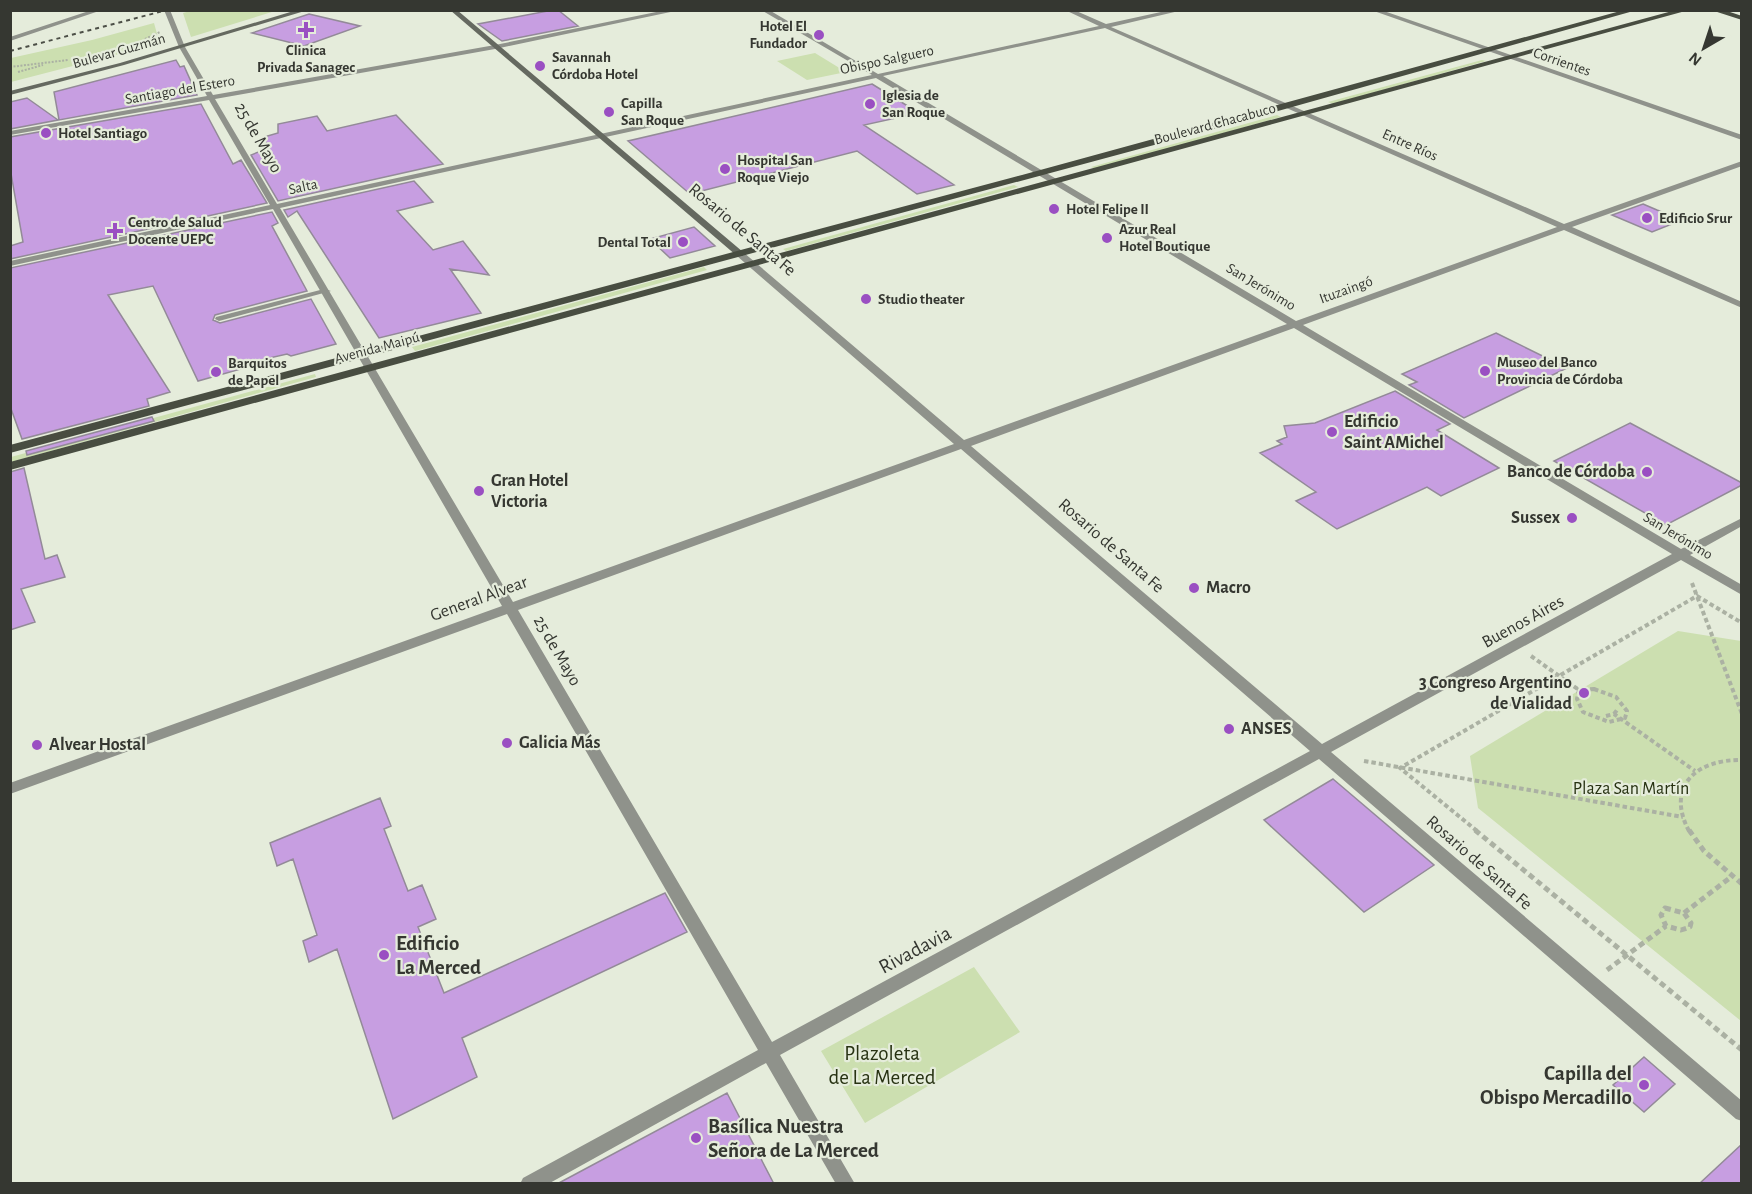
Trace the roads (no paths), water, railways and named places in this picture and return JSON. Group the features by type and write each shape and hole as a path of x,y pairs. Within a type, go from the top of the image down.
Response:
{"main road":[{"name":"Boulevard Chacabuco","path":"740,254 1289,107 1634,10"},
{"name":"Boulevard Chacabuco","path":"752,264 1686,10"},
{"path":"1714,10 1742,18"},
{"name":"Avenida Maipú","path":"10,449 740,254"},
{"name":"Avenida Maipú","path":"10,466 752,264"}],"street":[{"path":"10,39 99,10"},
{"name":"25 de Mayo","path":"167,10 182,47 327,291 846,1184"},
{"name":"Bulevar Guzmán","path":"233,32 288,10"},
{"name":"Bulevar Guzmán","path":"10,93 182,47 305,10"},
{"name":"Rosario de Santa Fe","path":"453,10 1742,1113"},
{"name":"Santiago del Estero","path":"10,133 495,46 677,10"},
{"name":"San Jerónimo","path":"764,10 1058,182 1742,591"},
{"name":"Entre Ríos","path":"1068,10 1742,305"},
{"name":"Obispo Salguero","path":"600,135 1180,10"},
{"name":"Corrientes","path":"1374,10 1742,138"},
{"name":"Salta","path":"10,264 600,135"},
{"name":"Ituzaingó","path":"961,443 1742,163"},
{"name":"General Alvear","path":"10,789 961,443"},
{"name":"Buenos Aires","path":"1321,753 1742,521"},
{"name":"Rivadavia","path":"529,1184 1321,753"}],"lane":[{"path":"219,318 327,291"}],"railway":[{"path":"10,51 167,10"}],"place":[{"name":"Clinica Privada Sanagec","path":"306,30"},
{"name":"Hotel El Fundador","path":"819,35"},
{"name":"Savannah Córdoba Hotel","path":"540,66"},
{"name":"Iglesia de San Roque","path":"870,104"},
{"name":"Capilla San Roque","path":"609,112"},
{"name":"Hotel Santiago","path":"46,133"},
{"name":"Hospital San Roque Viejo","path":"725,169"},
{"name":"Hotel Felipe II","path":"1054,209"},
{"name":"Edificio Srur","path":"1647,218"},
{"name":"Centro de Salud Docente UEPC","path":"115,231"},
{"name":"Azur Real Hotel Boutique","path":"1107,238"},
{"name":"Dental Total","path":"683,242"},
{"name":"Studio theater","path":"866,299"},
{"name":"Museo del Banco Provincia de Córdoba","path":"1485,371"},
{"name":"Barquitos de Papel","path":"216,372"},
{"name":"Edificio Saint AMichel","path":"1332,432"},
{"name":"Banco de Córdoba","path":"1647,472"},
{"name":"Gran Hotel Victoria","path":"479,491"},
{"name":"Sussex","path":"1572,518"},
{"name":"Macro","path":"1194,588"},
{"name":"3 Congreso Argentino de Vialidad","path":"1584,693"},
{"name":"ANSES","path":"1229,729"},
{"name":"Galicia Más","path":"507,743"},
{"name":"Alvear Hostal","path":"37,745"},
{"name":"Edificio La Merced","path":"384,955"},
{"name":"Capilla del Obispo Mercadillo","path":"1644,1085"},
{"name":"Basílica Nuestra Señora de La Merced","path":"696,1138"}],"park label":[{"name":"Plaza San Martín","path":"1631,789"},
{"name":"Plazoleta de La Merced","path":"882,1065"}]}
